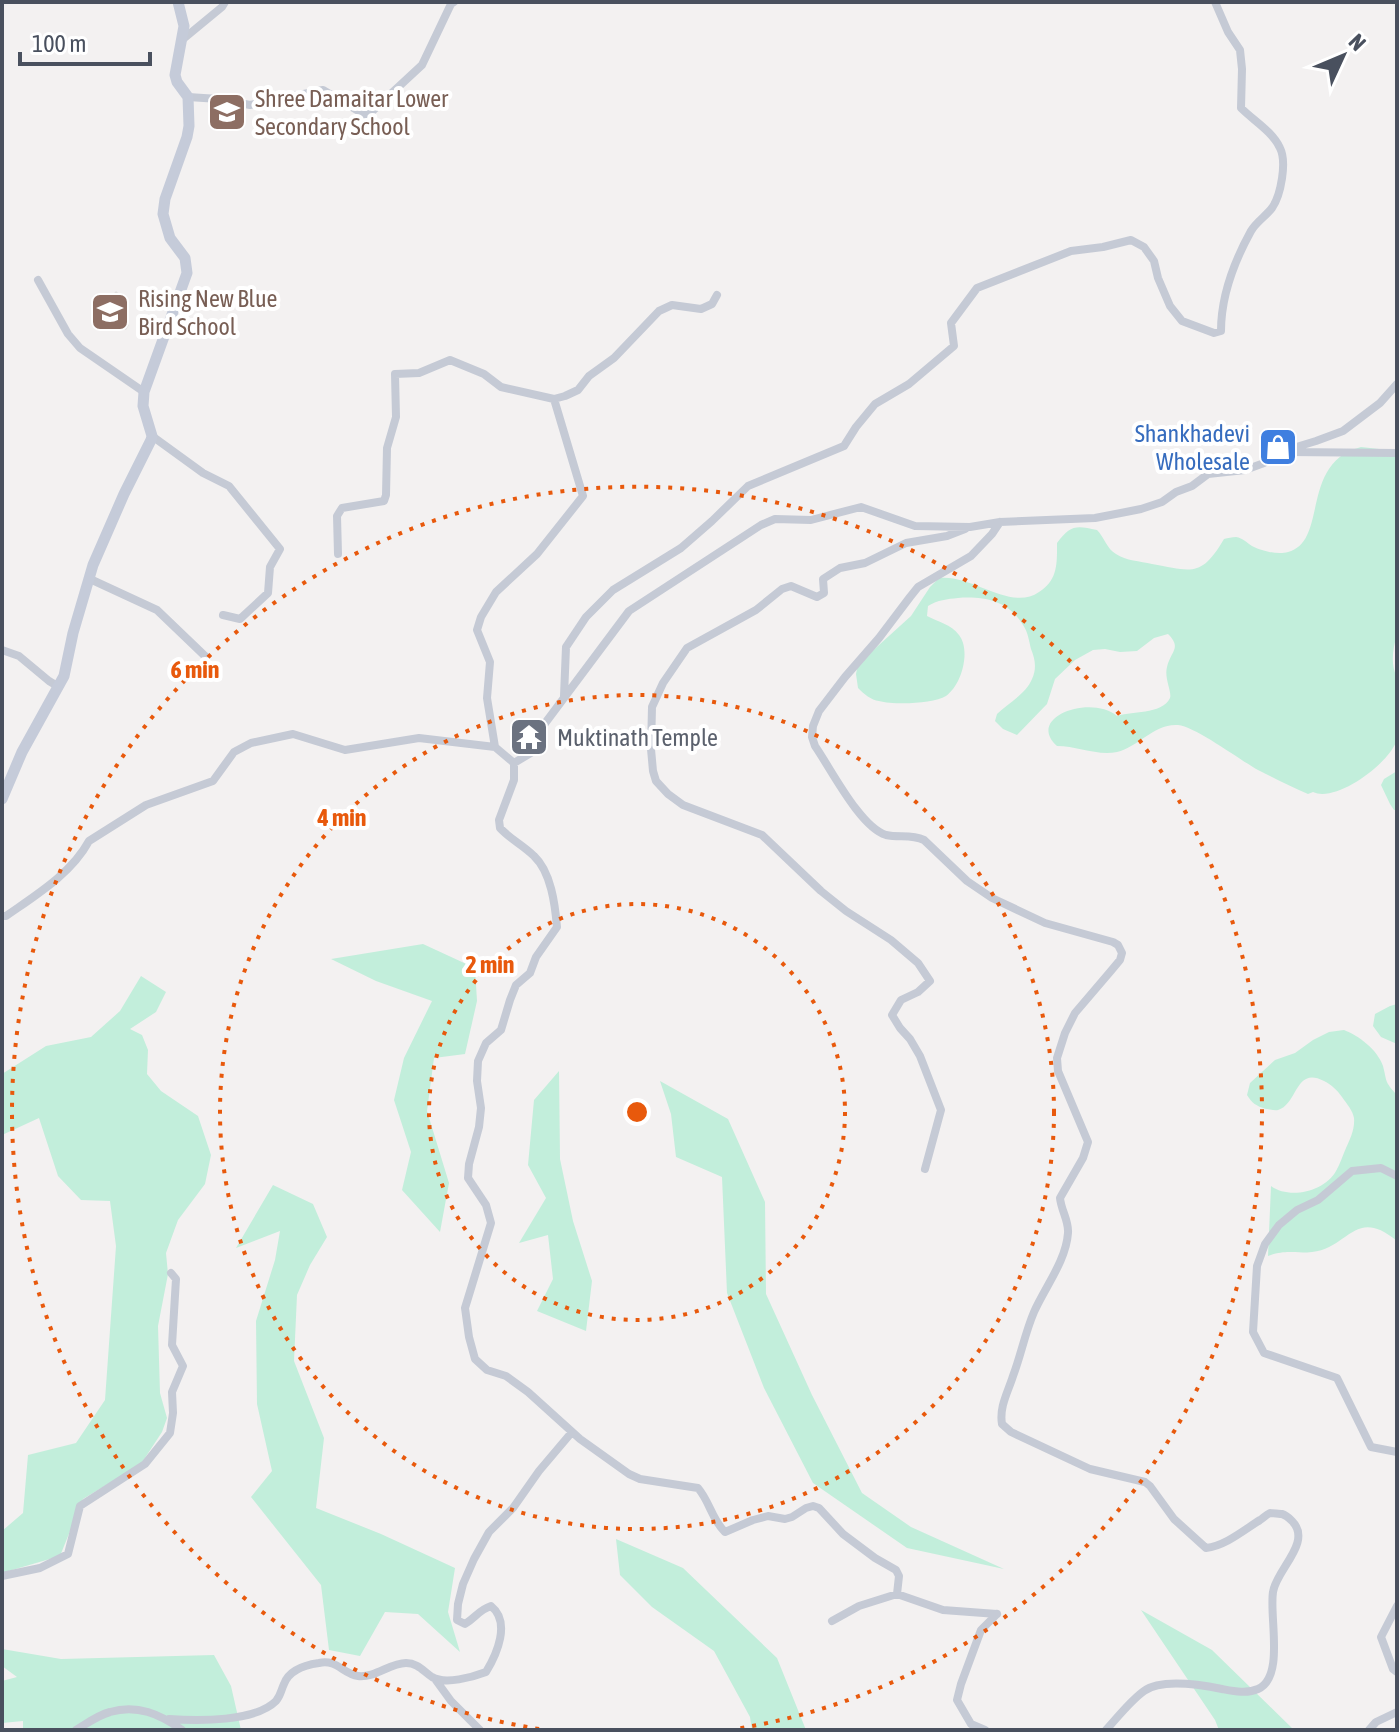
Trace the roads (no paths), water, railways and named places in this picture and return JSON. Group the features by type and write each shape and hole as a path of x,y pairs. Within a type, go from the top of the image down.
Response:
{"street":[{"path":"178,2 184,26 175,75 188,97 189,126 163,214 170,238 185,258 187,273 172,319 161,340 144,392 143,406 152,436 203,473 229,486 280,549 270,567 268,593 240,619 223,615"},
{"path":"182,40 225,2"},
{"path":"188,97 250,105 323,90 367,116 422,65 454,2"},
{"path":"564,697 566,647 586,617 613,590 681,548 748,486 844,446 875,404 909,384 954,346 951,323 977,288 1071,251 1131,240 1144,247 1154,261 1170,306 1182,321 1214,333 1221,331 1221,312 1234,270 1252,228 1273,206 1283,165 1281,149 1266,130 1241,108 1240,50 1215,2"},
{"path":"38,280 68,334 80,348 144,392"},
{"path":"338,554 337,516 342,508 384,501 386,495 387,448 396,417 395,374 419,373 450,360 484,374 501,387 554,399 578,390 659,311 672,305 701,309 712,304 717,295"},
{"path":"514,763 534,751 540,730 629,611 761,525 775,519 811,520 861,507 915,526 970,527 1000,522 1095,518 1141,509 1162,502 1208,474 1245,470 1264,463 1280,452 1343,431 1380,403 1397,384"},
{"path":"495,747 487,698 490,662 477,630 481,617 496,592 537,554 583,496 554,399"},
{"path":"2,799 22,752 64,676 73,633 99,550 152,436"},
{"path":"1280,452 1397,453"},
{"path":"1000,522 971,556 918,587 819,711 812,737 857,811 870,826 885,834 916,836 924,840 967,881 992,898 1045,923 1113,942 1122,953 1075,1013 1057,1058 1058,1071 1088,1142 1083,1158 1060,1198 1068,1225 1064,1250 1026,1334 1002,1407 1002,1424 1011,1432 1090,1469 1145,1482 1174,1519 1206,1548 1233,1537 1270,1513 1282,1514 1294,1523 1298,1533 1297,1546 1273,1589 1274,1667 1268,1682 1258,1689 1241,1692 1195,1684 1153,1686 1144,1691 1106,1730"},
{"path":"925,1169 941,1110 920,1056 892,1015 901,1000 918,992 930,981 918,963 821,891 762,835 683,805 668,794 656,781 653,771 652,707 663,683 687,648 756,610 782,589 791,586 817,597 824,593 823,579 840,568 865,563 906,543 947,536 970,527"},
{"path":"90,579 157,610 206,657"},
{"path":"2,650 19,656 59,687"},
{"path":"2,916 58,879 84,851 89,841 146,805 213,781 234,752 251,743 293,734 345,750 419,738 495,747 514,763 514,780 499,820 500,828 535,857 545,871 557,927 536,957 530,973 516,985 501,1030 486,1043 478,1061 481,1108 468,1178 486,1205 491,1223 465,1308 475,1359 487,1370 506,1376 528,1392 572,1432 614,1464 640,1479 698,1488 725,1532 768,1516 785,1519 806,1508 819,1508 843,1534 896,1570 899,1576 897,1594"},
{"path":"1397,1176 1381,1168 1352,1171 1318,1200 1297,1210 1279,1225 1265,1244 1257,1266 1253,1332 1264,1353 1337,1378 1371,1447 1397,1452"},
{"path":"2,1576 40,1568 68,1554 80,1506 145,1464 170,1433 172,1392 183,1366 172,1345 176,1279 171,1273"},
{"path":"435,1679 472,1677 486,1672 493,1662 500,1634 498,1611 491,1606 481,1609 475,1618 465,1624 460,1623 457,1620 458,1604 463,1584 489,1532 513,1508 572,1432"},
{"path":"832,1621 859,1606 897,1594 943,1610 997,1614 981,1630 957,1700 971,1724 985,1730"},
{"path":"1397,1606 1381,1637 1397,1672"},
{"path":"76,1730 109,1712 119,1710 148,1711 169,1719 200,1721 255,1712 274,1704 292,1672 321,1662 334,1663 357,1676 401,1663 414,1664 435,1679 451,1701 480,1730"},
{"path":"1369,1730 1376,1722 1397,1712"},
{"path":"169,1719 182,1730"}],"place":[{"name":"Shree Damaitar Lower Secondary School","path":"227,112"},
{"name":"Rising New Blue Bird School","path":"110,312"},
{"name":"Shankhadevi Wholesale","path":"1278,447"},
{"name":"Muktinath Temple","path":"529,737"}]}
